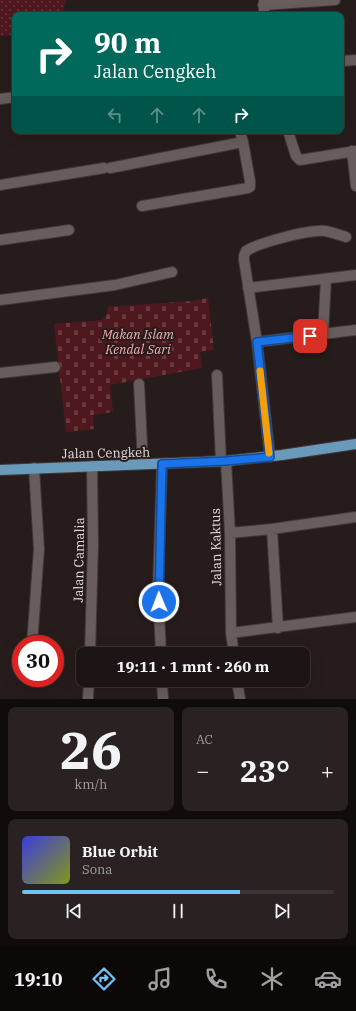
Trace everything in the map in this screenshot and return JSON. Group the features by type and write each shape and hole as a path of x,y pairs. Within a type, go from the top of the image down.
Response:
{"main road":[{"name":"Jalan Cengkeh","path":"0,470 224,461 270,457 356,444"}],"street":[{"path":"264,7 335,0"},
{"path":"344,61 356,60"},
{"path":"0,99 12,97"},
{"path":"142,206 250,187 241,134"},
{"path":"289,134 296,156 300,160 354,151 356,186"},
{"path":"0,185 107,168 243,142"},
{"path":"0,240 69,230"},
{"path":"270,457 257,342 244,256 246,251 252,247 302,233 318,231 329,232 346,237"},
{"path":"0,300 115,285 172,272"},
{"path":"248,288 356,275"},
{"path":"323,334 326,279"},
{"path":"257,342 356,330"},
{"path":"0,373 55,367"},
{"name":"Jalan Kaktus","path":"217,374 230,533 231,633 233,647"},
{"path":"139,384 143,464"},
{"path":"161,647 158,589 162,464"},
{"name":"Jalan Camalia","path":"90,647 93,544 92,466"},
{"path":"33,635 39,549 34,468"},
{"path":"230,533 272,529 356,517"},
{"path":"272,529 278,628"},
{"path":"231,633 356,617"},
{"path":"88,699 89,687"},
{"path":"162,687 162,699"},
{"path":"238,687 240,699"}],"green space":[{"path":"0,0 66,0 63,12 12,12 12,35 0,36"},
{"name":"Makan Islam Kendal Sari","path":"208,298 214,350 200,352 202,368 110,385 113,412 93,415 94,429 66,432 54,324 102,320 106,316 108,307 192,301"}],"slow traffic":[{"path":"260,371 269,453"}],"route":[{"path":"159,602 158,589 162,464 270,457 257,342 310,336"}]}
